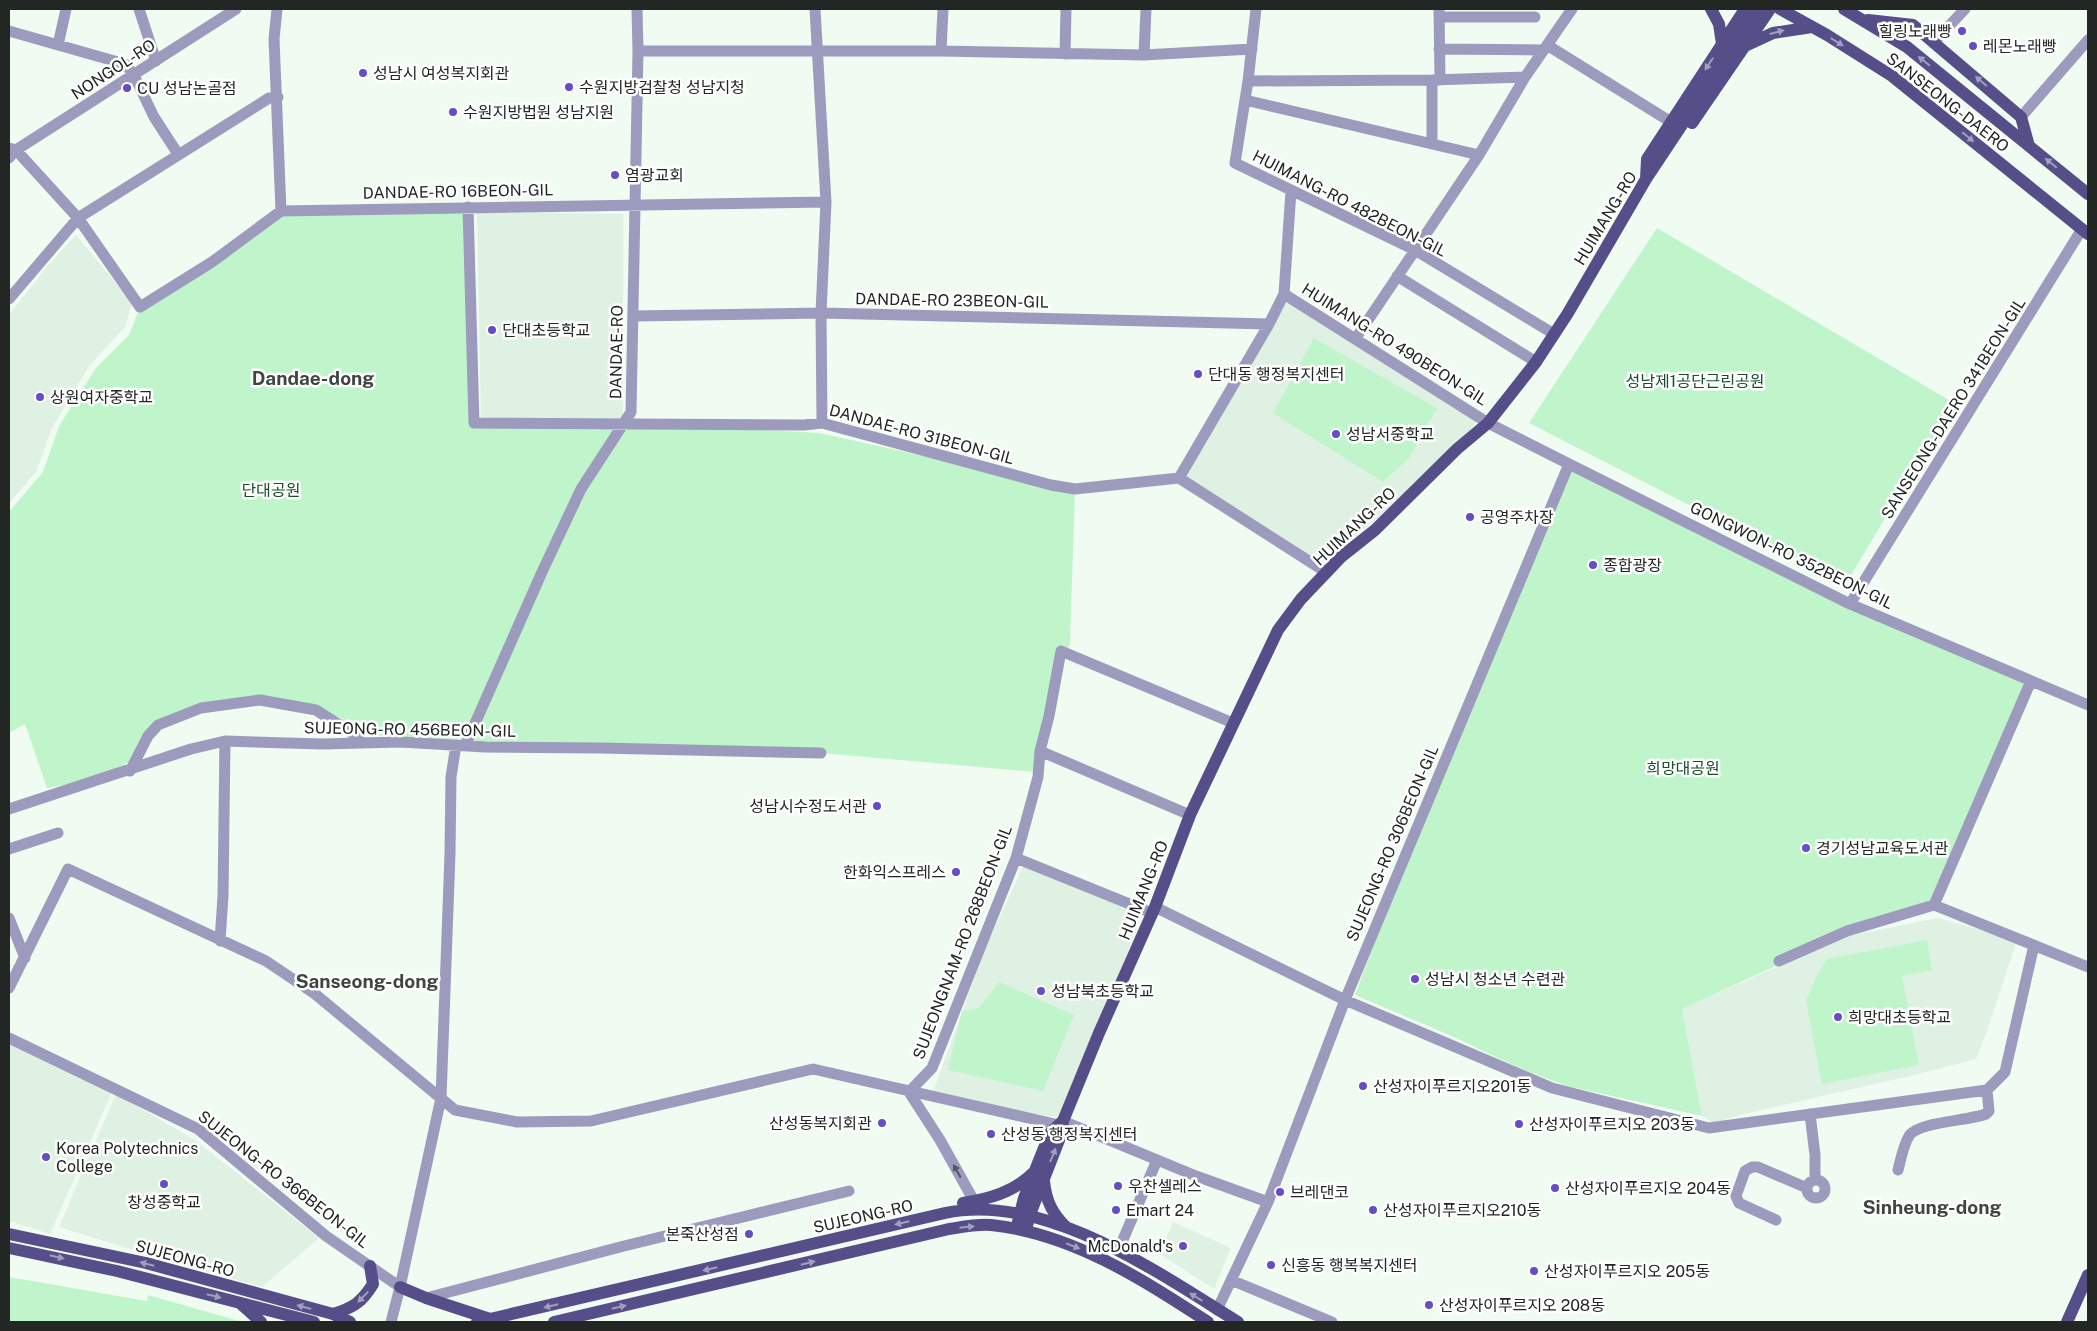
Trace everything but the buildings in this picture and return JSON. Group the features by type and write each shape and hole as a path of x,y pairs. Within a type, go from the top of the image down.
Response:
{"main road":[{"path":"1711,9 1719,24 1722,44"},
{"path":"1646,179 1646,159 1745,9"},
{"name":"HUIMANG-RO","path":"1022,1230 1024,1216 1039,1175 1061,1135 1061,1123 1154,910 1190,815 1278,630 1301,599 1341,557 1386,520 1457,449 1488,423 1536,362 1646,179 1695,102 1759,9"},
{"path":"1646,179 1663,165 1770,9"},
{"name":"SANSEONG-DAERO","path":"1780,9 1892,76 2085,232"},
{"name":"SANSEONG-DAERO","path":"1844,9 1907,47 2088,194"},
{"path":"1854,9 1863,20 1913,25 2021,117 2029,146"},
{"path":"1744,46 1773,33 1812,27"},
{"path":"935,1215 955,1204 1007,1192 1039,1175 1054,1215 1066,1227"},
{"name":"SUJEONG-RO","path":"477,1322 493,1320 935,1215 973,1208 1024,1216 1066,1227 1119,1249 1238,1322"},
{"name":"SUJEONG-RO","path":"554,1322 949,1229 989,1225 1022,1230 1049,1237 1088,1252 1208,1322"},
{"name":"SUJEONG-RO","path":"9,1234 146,1263 333,1314 350,1322"},
{"name":"SUJEONG-RO","path":"9,1248 117,1271 314,1322"},
{"path":"333,1314 348,1309 364,1298 373,1284 370,1266"},
{"path":"2067,1322 2088,1275"},
{"path":"400,1286 426,1298 493,1320"},
{"path":"2061,1322 2081,1292"},
{"path":"238,1302 261,1322"}],"street":[{"path":"58,45 66,9"},
{"path":"139,9 156,60"},
{"name":"NONGOL-RO","path":"11,152 236,9"},
{"path":"11,152 78,218 140,306 212,262 281,211 278,97 274,39 276,9"},
{"name":"DANDAE-RO","path":"391,1322 441,1098 448,931 451,777 460,746 582,489 631,412 638,51 637,9"},
{"path":"815,9 826,202 821,313 822,422"},
{"path":"941,51 943,9"},
{"path":"1065,54 1066,9"},
{"path":"1144,55 1146,9"},
{"path":"1256,9 1245,100 1479,155"},
{"path":"1356,338 1479,155 1525,77 1572,9"},
{"path":"1934,42 1965,9"},
{"path":"1432,144 1439,50 1439,13 1535,17"},
{"path":"9,31 125,64 134,75 154,117 178,154"},
{"path":"2021,117 2088,40"},
{"path":"1439,50 1545,48 1670,122"},
{"path":"638,51 941,51 1144,55 1252,49"},
{"path":"1248,82 1525,77"},
{"path":"9,299 26,276 78,218 268,98 278,97"},
{"name":"HUIMANG-RO 482BEON-GIL","path":"1245,100 1235,163 1415,250 1554,334"},
{"path":"1291,191 1284,294 1270,324 1179,478 1326,572"},
{"name":"DANDAE-RO 16BEON-GIL","path":"281,211 826,202"},
{"name":"DANDAE-RO 31BEON-GIL","path":"468,207 474,423 625,422 804,425 822,422 1052,485 1075,488 1179,478"},
{"name":"SANSEONG-DAERO 341BEON-GIL","path":"1850,604 2085,232"},
{"path":"1397,276 1536,362"},
{"name":"HUIMANG-RO 490BEON-GIL","path":"1284,294 1488,423"},
{"name":"DANDAE-RO 23BEON-GIL","path":"634,316 821,313 1270,324"},
{"name":"GONGWON-RO 352BEON-GIL","path":"1488,423 1850,604 2088,705"},
{"name":"SUJEONG-RO 306BEON-GIL","path":"1217,1310 1268,1202 1345,1000 1569,464"},
{"name":"SUJEONGNAM-RO 268BEON-GIL","path":"909,1092 932,1068 1016,858 1038,777 1040,751 1050,716 1061,651 1233,723"},
{"path":"1934,905 2031,681"},
{"path":"130,770 148,736 158,725 202,708 260,700 316,710 358,737 362,743"},
{"path":"220,941 223,896 225,741"},
{"name":"SUJEONG-RO 456BEON-GIL","path":"9,809 191,749 225,741 401,742 460,746 820,753"},
{"path":"1040,751 1190,815"},
{"path":"9,849 58,833"},
{"path":"1016,858 1154,910 1345,1000 1552,1088 1709,1128 1987,1090 2005,1072 2034,945"},
{"path":"9,988 68,870 266,961 315,994 455,1110 517,1122 591,1121 813,1069 909,1092 1061,1123 1268,1202"},
{"path":"1779,961 1847,931 1934,905 2088,966"},
{"path":"9,918 25,958"},
{"name":"SUJEONG-RO 366BEON-GIL","path":"9,1038 198,1129 326,1236 400,1286"},
{"path":"1898,1170 1908,1137 1913,1131 1928,1125 1986,1114 1989,1111 1987,1090"},
{"path":"909,1092 940,1140 974,1201"},
{"path":"1776,1220 1739,1203 1736,1196 1745,1170 1752,1166 1811,1184 1814,1155 1810,1114"},
{"path":"1119,1249 1157,1160"},
{"path":"426,1298 624,1246 778,1210 849,1191"},
{"path":"1231,1280 1332,1322"}],"shaded area":[{"path":"477,212 623,214 623,421 481,420"},
{"name":"상원여자중학교","path":"76,235 132,303 125,327 89,366 52,428 36,472 9,503 9,315 49,264"},
{"name":"성남서중학교","path":"1287,301 1478,419 1457,449 1373,522 1317,565 1179,478"},
{"name":"성남북초등학교","path":"1023,866 1144,911 1060,1118 932,1095 985,949"},
{"name":"희망대초등학교","path":"1937,918 2017,940 1976,1059 1713,1123 1702,1116 1682,1009 1844,937"},
{"name":"Korea Polytechnics College","path":"9,1044 89,1081 111,1094 50,1234 9,1221"},
{"name":"창성중학교","path":"116,1094 195,1140 319,1238 262,1287 59,1227"},
{"path":"1173,1222 1231,1248 1214,1289 1160,1254"}],"green space":[{"name":"단대공원","path":"334,209 465,214 471,426 625,422 819,433 1075,489 1070,644 1058,678 1036,772 821,753 456,745 347,731 340,718 316,710 260,700 201,708 158,725 133,760 95,779 47,788 25,724 9,733 9,512 43,472 59,426 96,368 129,335 140,307 281,211"},
{"name":"성남제1공단근린공원","path":"1657,228 1954,403 1845,585 1529,423"},
{"path":"1314,338 1437,408 1409,458 1383,482 1273,413"},
{"name":"희망대공원","path":"1571,469 2028,682 1934,901 1843,935 1682,1009 1702,1116 1567,1086 1517,1067 1454,1037 1355,995 1396,885"},
{"path":"1927,940 1932,970 1902,976 1919,1065 1822,1084 1806,1001 1816,977 1827,959"},
{"path":"999,982 1074,1015 1043,1091 948,1070 962,1011 979,1008"},
{"path":"9,1277 147,1301 148,1295 243,1322 9,1322"}],"place":[{"name":"힐링노래빵","path":"1962,31"},
{"name":"레몬노래빵","path":"1973,46"},
{"name":"성남시 여성복지회관","path":"363,73"},
{"name":"수원지방검찰청 성남지청","path":"569,87"},
{"name":"CU 성남논골점","path":"127,88"},
{"name":"수원지방법원 성남지원","path":"453,112"},
{"name":"염광교회","path":"615,175"},
{"name":"단대초등학교","path":"492,330"},
{"name":"단대동 행정복지센터","path":"1198,374"},
{"name":"상원여자중학교","path":"40,397"},
{"name":"성남서중학교","path":"1336,434"},
{"name":"공영주차장","path":"1470,517"},
{"name":"종합광장","path":"1593,565"},
{"name":"성남시수정도서관","path":"877,806"},
{"name":"경기성남교육도서관","path":"1806,848"},
{"name":"한화익스프레스","path":"956,872"},
{"name":"성남시 청소년 수련관","path":"1415,979"},
{"name":"성남북초등학교","path":"1041,991"},
{"name":"희망대초등학교","path":"1838,1017"},
{"name":"산성자이푸르지오201동","path":"1363,1086"},
{"name":"산성동복지회관","path":"882,1123"},
{"name":"산성자이푸르지오 203동","path":"1519,1124"},
{"name":"산성동 행정복지센터","path":"991,1134"},
{"name":"Korea Polytechnics College","path":"46,1157"},
{"name":"창성중학교","path":"164,1184"},
{"name":"우찬셀레스","path":"1118,1186"},
{"name":"산성자이푸르지오 204동","path":"1555,1188"},
{"name":"브레댄코","path":"1280,1192"},
{"name":"Emart 24","path":"1116,1210"},
{"name":"산성자이푸르지오210동","path":"1373,1210"},
{"name":"본죽산성점","path":"749,1234"},
{"name":"McDonald's","path":"1183,1246"},
{"name":"신흥동 행복복지센터","path":"1271,1265"},
{"name":"산성자이푸르지오 205동","path":"1534,1271"},
{"name":"산성자이푸르지오 208동","path":"1429,1305"}],"district":[{"name":"Dandae-dong","path":"313,378"},
{"name":"Sanseong-dong","path":"367,981"},
{"name":"Sinheung-dong","path":"1932,1207"}]}
